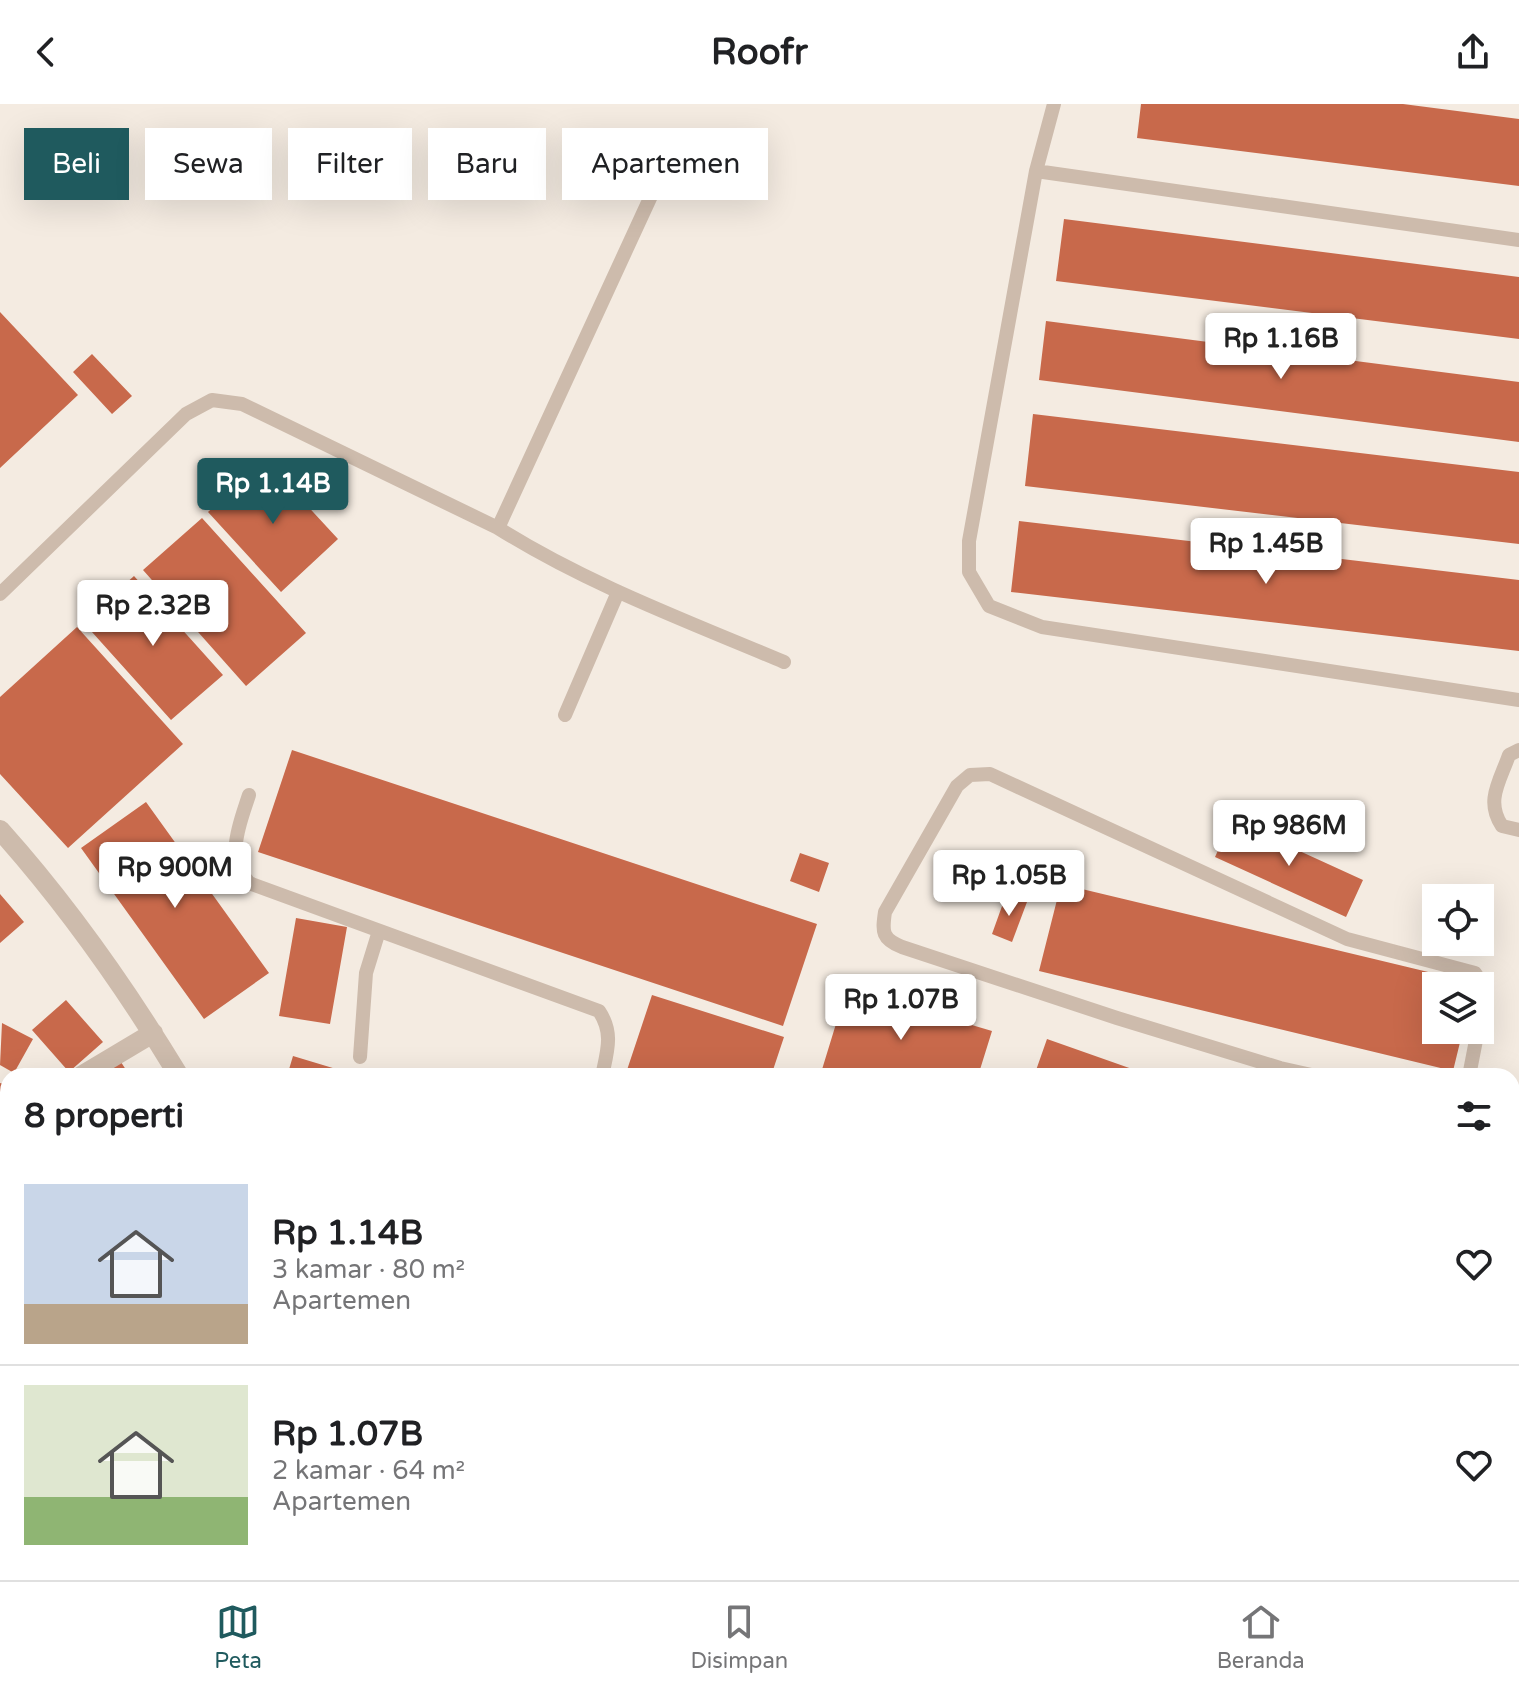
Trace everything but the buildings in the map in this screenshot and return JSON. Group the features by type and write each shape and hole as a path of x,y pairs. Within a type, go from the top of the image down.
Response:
{"street":[{"path":"0,830 49,884 87,934 174,1068"},
{"path":"94,1068 153,1033"}],"lane":[{"path":"1054,104 1036,171 969,541 969,572 989,606 1042,627 1519,700"},
{"path":"1036,171 1519,240"},
{"path":"498,528 649,200"},
{"path":"0,594 186,414 212,400 242,404 498,528 618,592 784,662"},
{"path":"565,715 618,592"},
{"path":"1519,750 1509,755 1493,801 1494,815 1502,826 1519,830"},
{"path":"1280,1068 1117,1018 890,942 883,930 885,912 957,786 970,775 990,774 1347,939 1471,972"},
{"path":"249,795 236,837 235,863 249,883 599,1011 607,1022 609,1032 603,1068"},
{"path":"360,1057 366,973 379,931"},
{"path":"1471,1068 1475,1044"}]}
